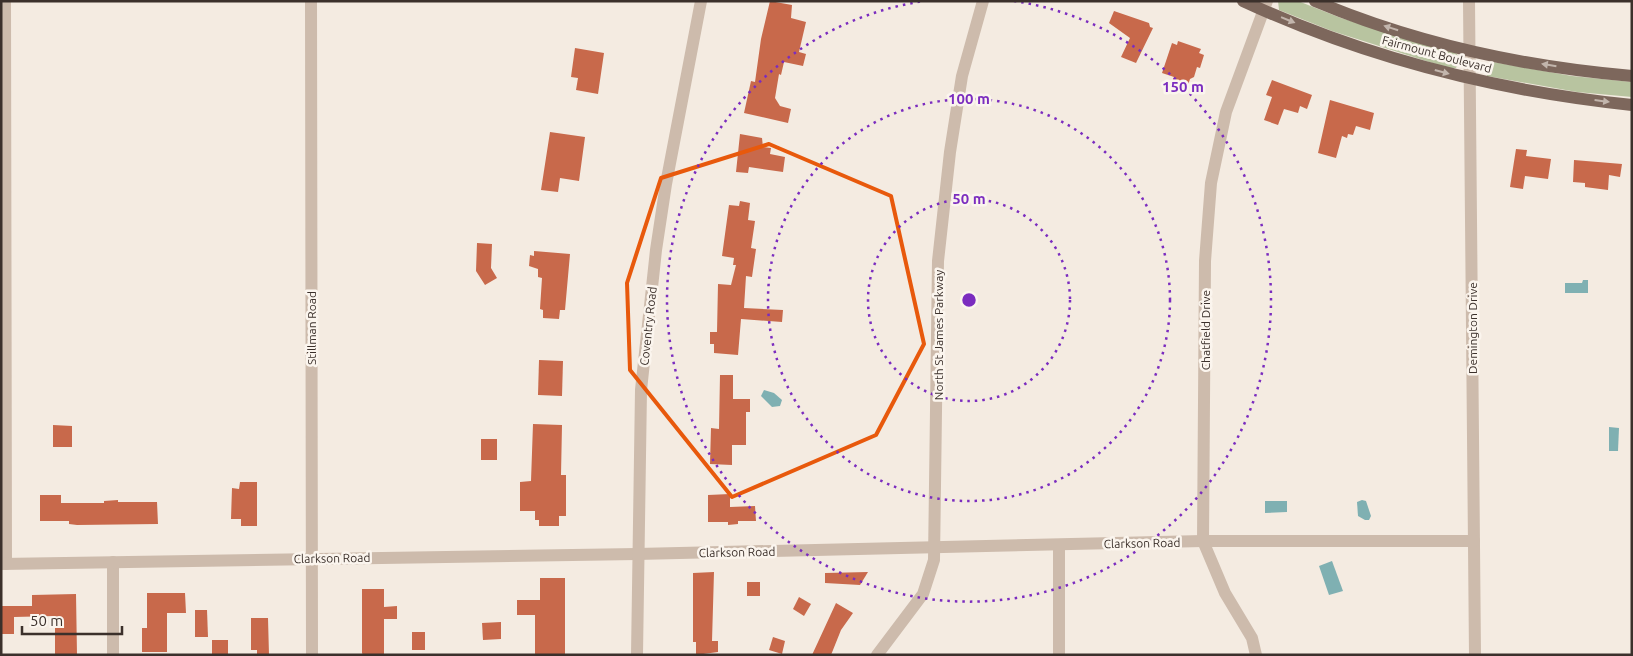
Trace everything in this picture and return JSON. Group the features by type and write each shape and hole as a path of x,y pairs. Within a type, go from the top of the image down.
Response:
{"main road":[{"name":"Fairmount Boulevard","path":"1244,1 1265,6 1380,54 1470,78 1544,93 1632,105"},
{"name":"Fairmount Boulevard","path":"1315,1 1396,30 1470,50 1546,65 1632,76"}],"street":[{"path":"4,564 5,1"},
{"name":"Stillman Road","path":"311,1 312,655"},
{"name":"Coventry Road","path":"638,655 637,554 640,408 656,250 674,136 701,1"},
{"name":"North St James Parkway","path":"877,655 923,594 931,576 936,548 938,260 950,152 962,76 983,1"},
{"name":"Demington Drive","path":"1469,1 1475,655"},
{"name":"Chatfield Drive","path":"1256,655 1252,638 1224,592 1203,541 1205,261 1211,183 1226,112 1265,6"},
{"name":"Clarkson Road","path":"4,564 637,554 1203,541 1474,540"},
{"path":"1058,545 1059,655"},
{"path":"113,562 113,655"}],"highlighted area":[{"path":"769,144 891,196 924,344 876,435 732,497 630,370 627,283 661,178"}],"green space":[{"path":"1278,1 1298,1 1341,18 1456,53 1460,58 1456,68 1448,68 1332,31 1279,10"},
{"path":"1493,62 1572,76 1632,82 1632,97 1577,92 1487,76 1485,65"}],"water":[{"path":"1583,280 1588,280 1588,293 1565,293 1565,283 1582,283"},
{"path":"764,390 774,393 782,400 780,406 772,407 761,396"},
{"path":"1609,427 1619,428 1618,451 1609,451"},
{"path":"1265,501 1287,501 1287,512 1265,513"},
{"path":"1366,501 1371,516 1369,520 1358,516 1357,502"},
{"path":"1332,561 1343,591 1329,595 1319,566"}],"building":[{"path":"770,1 792,5 791,18 806,22 799,52 806,54 803,66 784,62 781,75 779,74 775,98 780,106 791,109 788,123 744,113 751,81 755,82 761,39"},
{"path":"1114,11 1149,23 1150,27 1153,28 1136,63 1121,57 1130,38 1109,23"},
{"path":"1178,41 1201,49 1199,53 1204,55 1200,68 1197,67 1186,91 1170,86 1174,77 1162,73 1172,43 1177,45"},
{"path":"575,48 604,53 598,94 576,90 578,78 571,77"},
{"path":"1272,80 1312,95 1307,109 1300,106 1298,113 1284,109 1278,125 1264,120 1272,97 1266,95"},
{"path":"1330,100 1374,113 1370,130 1356,126 1353,135 1348,134 1347,138 1342,136 1336,158 1318,153"},
{"path":"550,132 585,137 579,181 560,178 558,192 541,190"},
{"path":"740,134 762,138 763,147 771,148 770,154 785,157 783,172 749,167 748,173 736,172"},
{"path":"1516,149 1527,150 1526,156 1551,159 1548,179 1525,176 1523,189 1510,187"},
{"path":"1574,160 1622,164 1620,177 1609,175 1608,190 1585,187 1585,183 1573,182"},
{"path":"740,201 750,203 748,220 755,221 751,248 756,249 752,277 746,276 744,308 783,310 782,322 741,319 738,355 714,353 714,344 710,344 710,332 717,332 718,284 731,285 736,265 733,265 734,258 722,256 729,205 739,206"},
{"path":"477,243 492,244 491,268 497,278 485,285 476,271"},
{"path":"534,251 570,254 565,310 560,310 559,319 543,318 543,310 540,309 542,278 538,277 538,269 529,266 530,255 534,256"},
{"path":"539,360 563,361 562,396 538,395"},
{"path":"720,375 733,375 733,399 750,399 750,412 746,412 746,445 732,445 732,465 710,464 711,428 719,429"},
{"path":"533,424 562,425 561,475 566,475 566,516 559,516 559,526 539,526 539,520 535,520 535,511 520,511 520,482 531,481"},
{"path":"53,425 72,426 72,447 53,447"},
{"path":"481,439 497,439 497,460 481,460"},
{"path":"240,482 257,482 257,526 241,526 241,519 231,519 232,488 239,489"},
{"path":"730,494 730,507 755,506 756,521 738,521 738,524 728,525 728,522 708,522 708,495"},
{"path":"40,495 61,495 61,503 104,503 104,501 118,500 118,502 157,502 158,524 77,525 69,524 69,521 40,521"},
{"path":"714,572 712,641 718,641 718,652 696,655 696,642 693,642 693,573"},
{"path":"868,572 860,585 825,583 825,573"},
{"path":"540,578 565,578 565,655 535,655 535,615 517,615 517,600 540,600"},
{"path":"747,582 760,582 760,596 747,596"},
{"path":"362,589 384,589 384,607 397,606 397,619 384,619 384,655 363,655 362,653"},
{"path":"147,593 185,593 186,613 167,613 167,652 142,652 142,628 147,628"},
{"path":"76,594 77,655 55,655 55,616 14,617 14,634 1,634 2,606 32,606 32,595"},
{"path":"799,597 811,604 804,616 793,609"},
{"path":"836,603 853,613 841,630 831,655 812,655"},
{"path":"195,610 207,610 208,637 195,637"},
{"path":"251,618 268,618 269,655 257,655 257,650 251,650"},
{"path":"501,622 501,639 483,640 482,623"},
{"path":"412,632 425,632 425,650 412,650"},
{"path":"773,637 785,641 782,654 769,650"},
{"path":"212,640 228,640 228,655 212,655"}]}
